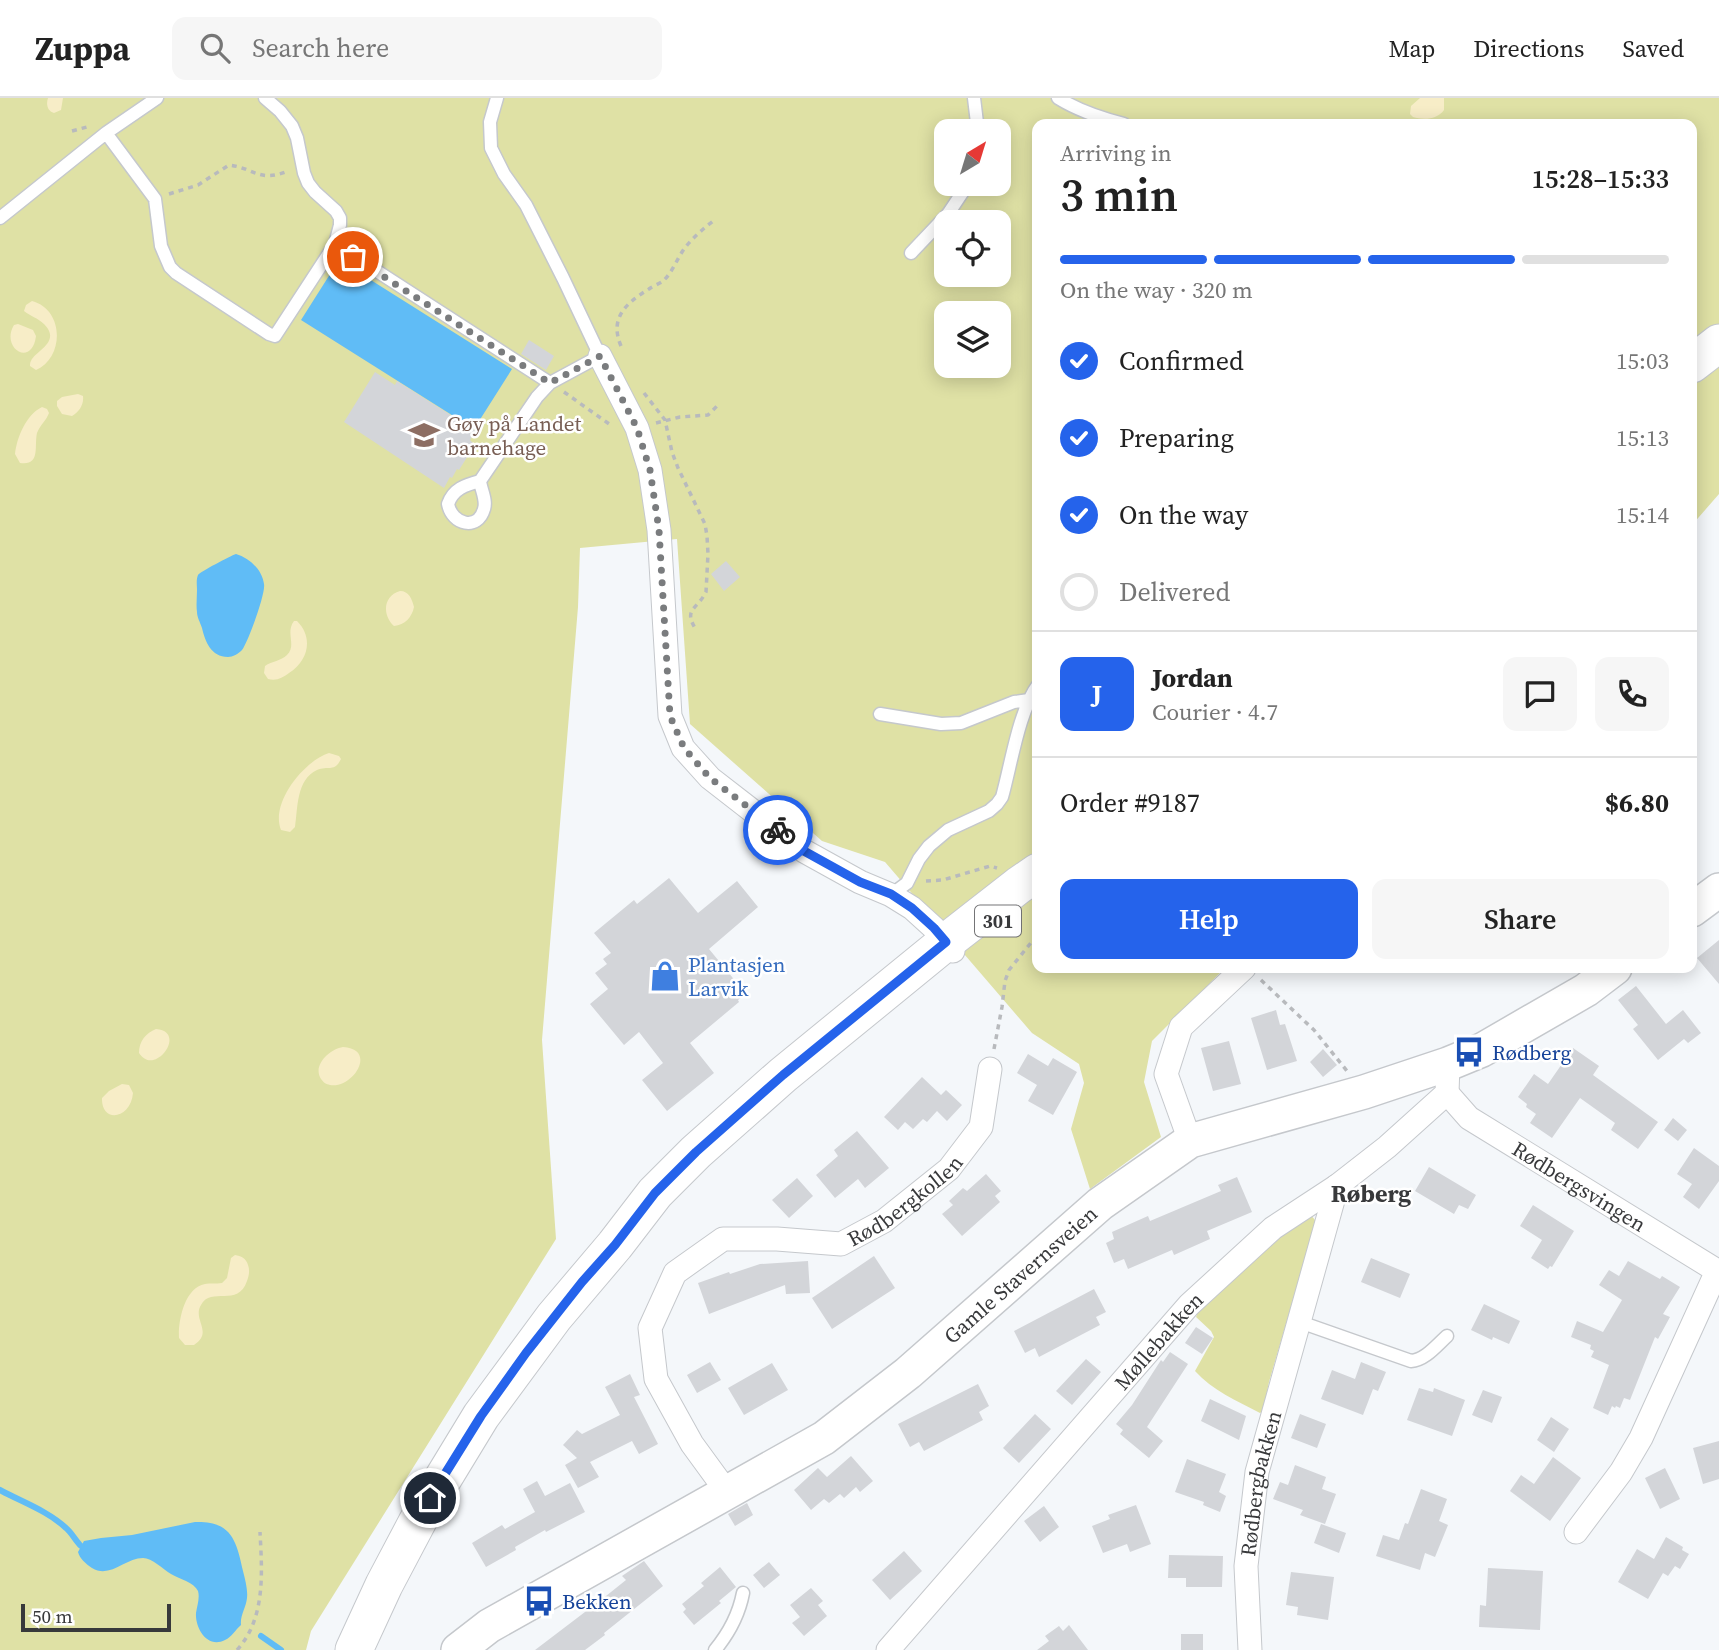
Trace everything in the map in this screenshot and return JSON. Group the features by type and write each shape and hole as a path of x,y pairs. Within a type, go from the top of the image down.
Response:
{"main road":[{"path":"1697,360 1719,343"},
{"name":"301","path":"952,949 1018,885 1020,870"},
{"name":"301","path":"354,1650 422,1513 481,1416 554,1317 655,1193 696,1152 792,1067 1032,890"}],"street":[{"path":"600,356 637,428 650,470 659,530 670,716 684,748 710,778 804,851 860,882 899,889 912,908 952,949"},
{"path":"1697,906 1719,890"},
{"path":"1190,1141 1166,1074 1181,1027 1250,973"},
{"name":"Gamle Stavernsveien","path":"473,1646 489,1626 824,1438 908,1373 1100,1204 1190,1141 1364,1092 1448,1078 1482,1050 1586,990 1608,973"},
{"name":"Rødbergkollen","path":"727,1492 692,1444 656,1379 650,1328 676,1273 723,1239 777,1239 841,1244 884,1221 949,1169 981,1127 990,1069"},
{"name":"Møllebakken","path":"888,1650 1189,1306 1273,1228 1337,1186 1387,1147 1448,1078"},
{"name":"Rødbergsvingen","path":"1448,1078 1469,1118 1718,1272 1641,1438 1621,1472 1576,1532"},
{"name":"Rødbergbakken","path":"1250,1650 1246,1566 1257,1472 1337,1186"}],"lane":[{"path":"0,218 106,133 157,98"},
{"path":"106,133 155,199 161,246 170,267 275,336 335,244 340,218 308,184 292,126 265,98"},
{"path":"480,481 537,397 550,383 600,356 526,205 504,174 491,148 490,122 497,98"},
{"path":"974,98 977,119"},
{"path":"1058,98 1074,108 1107,119"},
{"path":"911,253 948,214 960,196"},
{"path":"335,244 550,383"},
{"path":"899,889 929,846 947,830 989,810 1002,797 1032,695"},
{"path":"880,714 941,724 961,723 1014,702 1029,700"},
{"path":"1300,1322 1411,1361 1429,1353 1447,1336"},
{"path":"715,1650 732,1623 743,1593"}],"path":[{"path":"155,199 198,185 229,165 270,176 280,175 302,163"},
{"path":"623,352 616,324 619,315 638,296 662,282 694,236 716,219"},
{"path":"550,383 616,430"},
{"path":"640,387 665,420 678,468 705,524 708,554 706,592 690,614 690,620 697,631"},
{"path":"665,420 708,415 717,406"},
{"path":"899,889 990,866 1020,870"},
{"path":"990,1069 1005,982 1009,970 1032,941"},
{"path":"1252,973 1314,1030 1364,1092"},
{"path":"237,1650 250,1632 258,1606 262,1563 260,1532"}],"green space":[{"path":"0,98 1719,98 1719,494 1697,519 1697,119 1032,119 1032,973 1220,973 1152,1041 1144,1082 1161,1137 1090,1189 1071,1129 1084,1083 1079,1064 1032,1033 885,862 822,841 690,724 677,539 580,548 578,607 542,1040 556,1239 311,1631 306,1650 0,1650"},
{"path":"1309,1213 1315,1220 1314,1228 1263,1411 1260,1413 1217,1389 1195,1371 1214,1337 1196,1317 1270,1239"}],"sand":[{"path":"48,98 63,98 61,110 54,113 50,111"},
{"path":"1420,98 1444,98 1444,110 1438,116 1430,118 1413,117 1410,114 1411,106"},
{"path":"32,301 43,306 50,314 57,334 52,355 36,370 30,366 31,361 46,345 50,336 44,324 24,311 26,305"},
{"path":"14,325 33,330 36,336 33,346 24,353 18,351 11,341"},
{"path":"78,394 83,396 79,410 72,416 62,414 57,401 62,397"},
{"path":"42,407 49,413 37,433 34,458 27,463 20,463 15,454 20,434 31,415"},
{"path":"400,591 408,594 414,607 407,620 394,626 387,617 386,606 390,597"},
{"path":"294,621 297,621 306,635 304,656 295,668 284,676 268,679 264,673 265,666 285,657 290,651"},
{"path":"329,753 341,759 333,767 317,770 305,780 299,795 295,827 290,832 281,830 280,808 292,784 309,765"},
{"path":"156,1029 165,1032 169,1037 169,1044 160,1057 146,1059 139,1053 140,1045 146,1035"},
{"path":"343,1047 353,1049 359,1054 358,1068 347,1081 339,1085 326,1084 319,1074 321,1063 328,1054"},
{"path":"122,1084 129,1085 133,1093 131,1102 122,1113 111,1115 106,1112 102,1098"},
{"path":"235,1255 245,1259 249,1267 243,1289 231,1295 205,1300 199,1310 203,1331 200,1340 194,1345 185,1345 179,1338 179,1331 187,1299 198,1287 222,1283 227,1278 231,1258"}],"water":[{"path":"339,260 512,369 474,429 301,320"},
{"path":"236,554 246,558 258,569 264,589 245,645 239,653 228,657 213,651 205,638 197,614 197,580 200,573"},
{"path":"195,1522 217,1525 230,1534 238,1550 246,1584 247,1598 241,1625 230,1637 219,1642 213,1642 200,1631 196,1619 198,1591 190,1583 146,1558 130,1561 111,1570 99,1571 85,1563 78,1552 84,1541 132,1535"}],"building":[{"path":"529,340 554,356 546,370 521,354"},
{"path":"375,372 395,385 397,381 476,431 470,440 473,443 469,450 471,451 444,488 344,422"},
{"path":"726,561 740,577 724,591 711,574"},
{"path":"669,878 698,913 737,881 758,907 709,949 746,994 690,1043 714,1073 667,1111 642,1080 663,1063 639,1032 624,1045 590,1004 608,989 595,973 607,964 603,959 611,953 594,933 634,900 637,904"},
{"path":"1719,940 1719,984 1697,958"},
{"path":"1636,986 1666,1024 1683,1010 1701,1033 1688,1043 1684,1039 1658,1060 1633,1029 1638,1025 1618,1000"},
{"path":"1276,1010 1280,1025 1285,1024 1297,1061 1267,1070 1251,1018"},
{"path":"1229,1041 1241,1084 1213,1091 1201,1048"},
{"path":"1573,1048 1599,1066 1593,1075 1658,1122 1638,1149 1611,1130 1615,1123 1580,1098 1552,1138 1530,1123 1536,1114 1518,1097 1534,1074 1548,1084"},
{"path":"1323,1049 1337,1065 1323,1077 1310,1062"},
{"path":"1028,1054 1048,1066 1053,1058 1077,1072 1053,1115 1028,1101 1037,1085 1017,1073"},
{"path":"922,1077 941,1095 946,1090 962,1105 947,1121 937,1111 927,1122 923,1119 913,1129 905,1122 898,1130 884,1117"},
{"path":"1673,1118 1687,1130 1678,1141 1664,1130"},
{"path":"857,1131 889,1168 865,1188 858,1179 835,1198 816,1175 838,1156 834,1150"},
{"path":"1694,1148 1719,1166 1719,1181 1699,1209 1683,1197 1692,1184 1677,1174"},
{"path":"1429,1167 1476,1195 1468,1209 1459,1205 1454,1214 1415,1191"},
{"path":"986,1174 1001,1191 995,1196 1000,1202 962,1236 942,1214 953,1205 949,1201 963,1188 967,1191"},
{"path":"1237,1177 1252,1212 1207,1231 1210,1239 1174,1255 1172,1250 1128,1269 1124,1259 1114,1263 1106,1243 1114,1239 1112,1232 1148,1216 1150,1221 1221,1191 1218,1185"},
{"path":"797,1178 813,1196 789,1218 772,1200"},
{"path":"1533,1205 1574,1231 1552,1267 1548,1269 1531,1258 1542,1240 1520,1226"},
{"path":"874,1256 895,1288 832,1329 812,1298"},
{"path":"1371,1258 1410,1274 1400,1298 1361,1282"},
{"path":"808,1261 810,1293 786,1294 785,1285 709,1314 698,1283 760,1264"},
{"path":"1628,1261 1680,1287 1663,1314 1670,1317 1658,1339 1655,1337 1630,1400 1624,1398 1620,1408 1612,1406 1608,1415 1593,1408 1609,1365 1591,1357 1594,1351 1590,1349 1591,1345 1571,1337 1577,1321 1603,1332 1622,1300 1599,1285 1609,1270 1619,1276"},
{"path":"1094,1289 1106,1312 1096,1317 1100,1325 1039,1357 1035,1348 1025,1353 1014,1331"},
{"path":"1484,1304 1520,1321 1509,1344 1493,1337 1492,1340 1471,1330"},
{"path":"1196,1327 1213,1338 1202,1354 1185,1343"},
{"path":"1170,1352 1188,1364 1147,1427 1163,1441 1149,1458 1120,1434 1123,1430 1116,1424 1132,1405 1161,1360 1163,1362"},
{"path":"1086,1359 1101,1372 1072,1405 1056,1391"},
{"path":"710,1362 721,1380 697,1393 687,1375"},
{"path":"1361,1362 1386,1372 1378,1391 1373,1389 1363,1415 1321,1399 1332,1370 1355,1379"},
{"path":"772,1363 788,1390 744,1415 728,1388"},
{"path":"630,1374 640,1395 634,1397 658,1444 639,1454 632,1441 590,1462 599,1477 578,1488 565,1465 577,1458 563,1445 577,1430 582,1434 620,1415 605,1387"},
{"path":"978,1384 989,1406 979,1412 983,1420 924,1451 919,1442 910,1447 898,1424"},
{"path":"1419,1388 1433,1392 1434,1388 1465,1400 1452,1436 1407,1420"},
{"path":"1483,1390 1502,1397 1492,1423 1472,1415"},
{"path":"1210,1399 1246,1416 1239,1440 1201,1421"},
{"path":"1035,1414 1051,1429 1019,1463 1003,1448"},
{"path":"1300,1414 1326,1424 1317,1448 1291,1438"},
{"path":"1551,1417 1569,1429 1554,1452 1537,1440"},
{"path":"1719,1441 1719,1479 1703,1484 1693,1448"},
{"path":"851,1456 873,1481 860,1492 856,1487 844,1498 840,1494 829,1503 824,1499 811,1510 794,1490 818,1468 827,1477"},
{"path":"1553,1457 1581,1478 1550,1521 1510,1491 1521,1475 1534,1484"},
{"path":"1187,1459 1226,1474 1219,1492 1226,1496 1220,1512 1203,1505 1204,1502 1175,1492"},
{"path":"1295,1465 1326,1477 1322,1489 1336,1494 1325,1524 1300,1515 1303,1510 1273,1499 1280,1482 1288,1485"},
{"path":"1665,1468 1680,1499 1660,1509 1645,1478"},
{"path":"537,1481 545,1496 570,1483 585,1512 546,1532 545,1530 486,1567 472,1543 502,1525 505,1529 535,1512 523,1489"},
{"path":"1421,1489 1447,1499 1439,1521 1448,1525 1435,1557 1425,1553 1420,1570 1376,1556 1383,1535 1399,1540"},
{"path":"747,1503 753,1515 735,1526 728,1514"},
{"path":"1136,1505 1151,1544 1130,1552 1127,1544 1103,1553 1092,1526 1110,1519 1108,1515"},
{"path":"1044,1506 1059,1527 1040,1542 1024,1521"},
{"path":"1321,1524 1346,1533 1339,1553 1314,1543"},
{"path":"1666,1537 1689,1554 1680,1569 1675,1566 1668,1576 1663,1573 1648,1599 1618,1582 1637,1549 1654,1559"},
{"path":"904,1551 922,1571 890,1600 872,1580"},
{"path":"1169,1555 1223,1556 1222,1587 1186,1587 1186,1578 1168,1578"},
{"path":"644,1561 663,1586 604,1633 605,1635 585,1650 535,1650 626,1580 622,1576"},
{"path":"769,1562 780,1575 764,1588 753,1575"},
{"path":"720,1567 736,1587 694,1625 683,1612 686,1609 682,1604 704,1586 701,1583"},
{"path":"1488,1568 1543,1571 1540,1630 1479,1627 1480,1605 1486,1606"},
{"path":"1291,1572 1334,1577 1328,1620 1297,1615 1298,1607 1286,1605"},
{"path":"811,1588 823,1601 818,1605 827,1616 804,1636 792,1623 800,1617 790,1605"},
{"path":"1069,1625 1088,1650 1037,1650 1049,1641 1045,1636 1059,1626 1063,1631"},
{"path":"1181,1634 1203,1634 1203,1650 1181,1650"}],"waterway":[{"path":"0,1490 59,1522 81,1546"},
{"path":"261,1636 281,1650"}],"way so far":[{"path":"353,257 550,383 600,356 637,428 650,470 659,530 670,716 684,748 710,778 778,830"}],"place":[{"name":"Gøy på Landet barnehage","path":"424,435"},
{"name":"Plantasjen Larvik","path":"665,976"},
{"name":"Rødberg","path":"1469,1052"},
{"name":"Bekken","path":"539,1601"}],"district":[{"name":"Røberg","path":"1371,1193"}],"route":[{"path":"430,1498 481,1416 526,1353 655,1193 696,1152 783,1075 946,942 912,908 891,894 860,882 804,851 778,830"}]}
